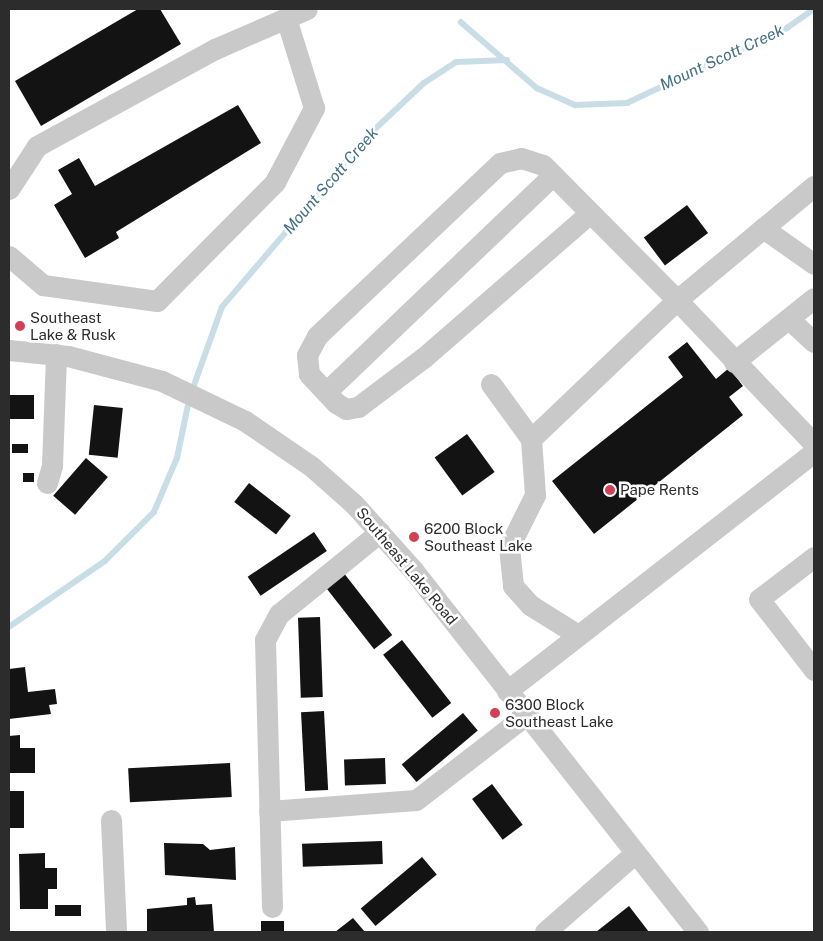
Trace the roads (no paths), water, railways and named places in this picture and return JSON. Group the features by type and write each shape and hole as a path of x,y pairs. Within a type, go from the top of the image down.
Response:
{"street":[{"path":"9,189 37,146 215,49 307,9"},
{"path":"9,256 44,285 157,301 274,182 314,108 286,18"},
{"path":"590,212 423,358 358,408 346,409 326,392 310,374 307,356 317,336 500,163 521,158 543,165 590,212 676,300 814,444"},
{"path":"326,392 553,175"},
{"path":"530,439 676,300 763,228 806,203 814,186"},
{"path":"763,228 814,264"},
{"path":"734,362 814,298"},
{"path":"789,319 814,342"},
{"name":"Southeast Lake Road","path":"9,350 56,354 162,381 245,421 311,466 380,532 634,854 698,932"},
{"path":"47,483 52,465 56,354"},
{"path":"491,384 530,439 534,495 510,547 508,566 512,586 530,606 578,635"},
{"path":"507,691 814,452"},
{"path":"272,907 264,654 271,623 380,532"},
{"path":"813,666 759,599 814,557"},
{"path":"269,811 416,800 526,715"},
{"path":"111,820 116,932"},
{"path":"544,932 634,854"}],"waterway":[{"name":"Mount Scott Creek","path":"461,22 537,88 575,105 627,103 787,28 814,9"},
{"name":"Mount Scott Creek","path":"192,391 222,307 370,134 424,83 456,62 507,60"},
{"name":"Mount Scott Creek","path":"9,627 105,561 154,512 177,458 189,400"}],"place":[{"name":"Southeast Lake & Rusk","path":"20,326"},
{"name":"Pape Rents","path":"610,490"},
{"name":"6200 Block Southeast Lake","path":"414,537"},
{"name":"6300 Block Southeast Lake","path":"495,713"}]}
